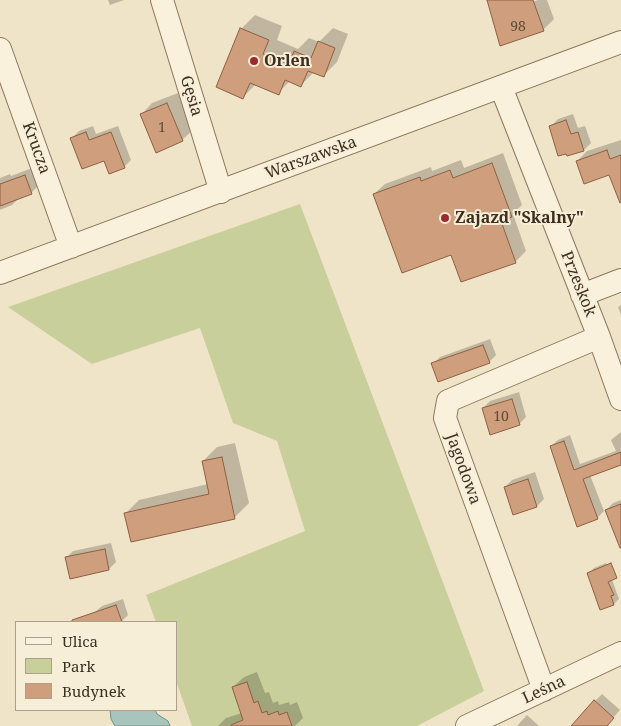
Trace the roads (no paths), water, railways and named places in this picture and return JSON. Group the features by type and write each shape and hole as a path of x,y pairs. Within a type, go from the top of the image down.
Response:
{"street":[{"name":"Gęsia","path":"162,0 220,192"},
{"name":"Warszawska","path":"0,273 621,42"},
{"name":"Krucza","path":"0,49 71,247"},
{"name":"Przeskok","path":"501,87 599,337 621,399"},
{"path":"582,295 621,280"},
{"name":"Jagodowa","path":"544,690 445,418 448,401 599,337"},
{"name":"Leśna","path":"466,726 621,653"}],"water":[{"path":"110,711 156,711 168,721 170,726 115,726 111,719"}],"place":[{"name":"Orlen","path":"254,61"},
{"name":"Zajazd \"Skalny\"","path":"445,218"}]}
